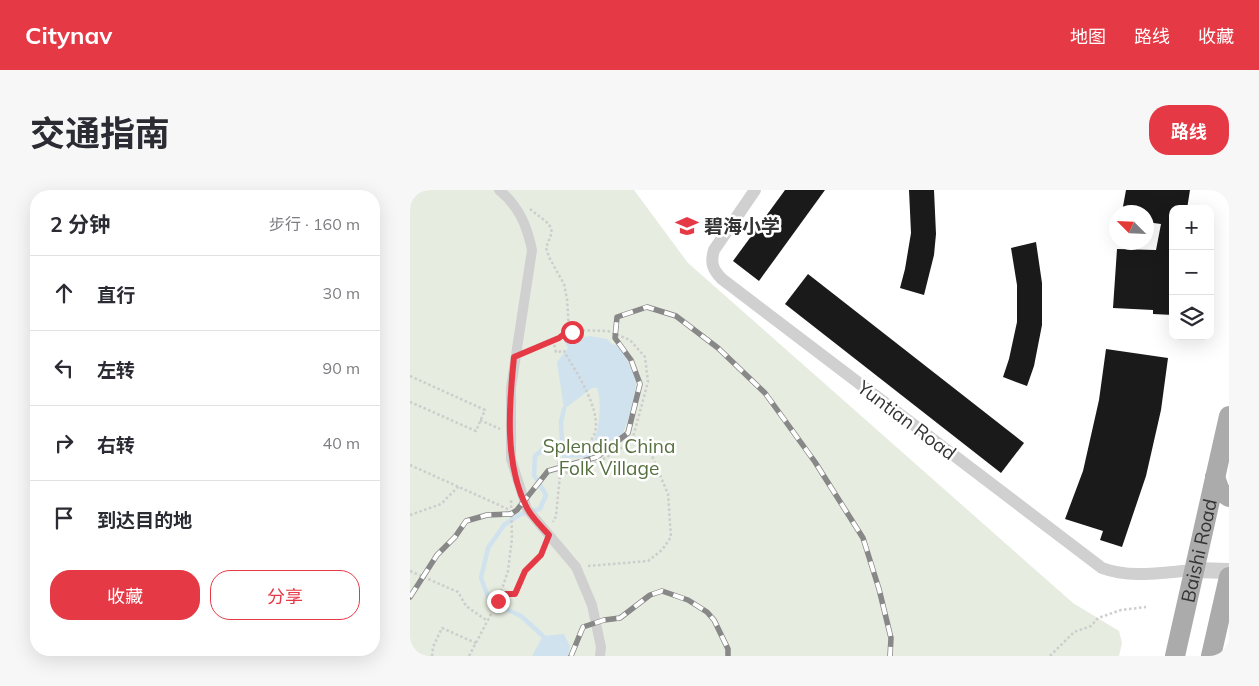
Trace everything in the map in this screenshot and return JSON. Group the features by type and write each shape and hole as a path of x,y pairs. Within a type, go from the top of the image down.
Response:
{"main road":[{"name":"Baishi Road","path":"1175,656 1229,416"},
{"path":"1216,477 1220,491 1229,497"},
{"name":"Baishi Road","path":"1211,656 1229,577"}],"street":[{"name":"Yuntian Road","path":"755,190 714,250 711,258 712,268 722,279 1102,568 1115,573 1138,574 1195,570"},
{"path":"503,193 520,214 528,230 532,250 514,357 511,388 511,459 531,513 576,567 592,605 601,647 600,656"},
{"path":"1195,570 1229,571"}],"path":[{"path":"503,193 533,210 549,224 552,232 546,248 564,284 569,330"},
{"path":"514,357 553,340 569,330 608,330 630,340 645,357 648,382 638,413 632,441 602,460 560,475"},
{"path":"469,656 498,602 506,594 515,594 525,571 541,555 556,516 560,475 557,452 559,450 583,447 589,443 594,432 595,412 589,394 564,351 556,352 553,340"},
{"path":"410,376 485,410 476,431 410,402"},
{"path":"480,420 510,433"},
{"path":"576,567 648,561 662,550 671,537 668,494 665,486 652,456 632,441"},
{"path":"410,465 510,510"},
{"path":"410,515 441,504 459,486"},
{"path":"498,602 508,570 512,526 511,517"},
{"path":"410,571 458,592 466,606 487,620"},
{"path":"1050,656 1074,632 1091,626 1098,618 1121,610 1146,607"},
{"path":"432,656 442,628 476,643"}],"green space":[{"name":"Splendid China Folk Village","path":"410,190 634,190 688,263 1073,603 1119,631 1122,643 1119,656 410,656"}],"water":[{"path":"590,336 607,339 613,345 618,344 637,379 632,406 623,434 593,457 562,458 562,452 580,450 590,446 598,427 599,394 597,388 592,388 564,409 557,362 568,348 564,341"},
{"path":"564,634 570,646 568,656 532,656 543,636"}],"building":[{"path":"785,190 825,190 759,281 733,261"},
{"path":"909,190 934,190 936,234 934,255 924,295 900,288 911,233"},
{"path":"1126,190 1190,190 1188,205 1169,205 1169,315 1153,314 1153,310 1113,308 1117,250 1156,250 1161,224 1154,223 1154,205 1123,205"},
{"path":"1036,242 1042,283 1042,325 1034,366 1027,386 1003,377 1017,322 1017,285 1011,248"},
{"path":"808,274 1024,443 1001,473 785,304"},
{"path":"1106,349 1168,358 1161,410 1146,476 1122,547 1100,540 1103,531 1065,519 1083,471 1099,400"}],"waterway":[{"path":"562,443 561,422 564,409"},
{"path":"543,636 521,616 490,602 481,578 488,548 504,525 521,514 540,509 546,495 534,475 535,456 548,445 562,443 562,452"}],"railway":[{"path":"410,597 437,555 455,537 466,521 487,515 511,514 517,510 548,471 597,457 628,433 640,384 631,360 615,338 617,317 647,307 676,316 718,348 765,393 815,462 863,538 879,589 891,638 890,656"},
{"path":"571,656 583,627 604,620 620,618 650,595 662,591 688,600 707,612 714,620 728,649 728,656"}],"place":[{"name":"碧海小学","path":"687,226"}],"route":[{"path":"498,601 506,594 515,594 525,571 541,555 549,535 527,509 511,459 511,388 514,357 559,338 569,330 572,332"}]}
